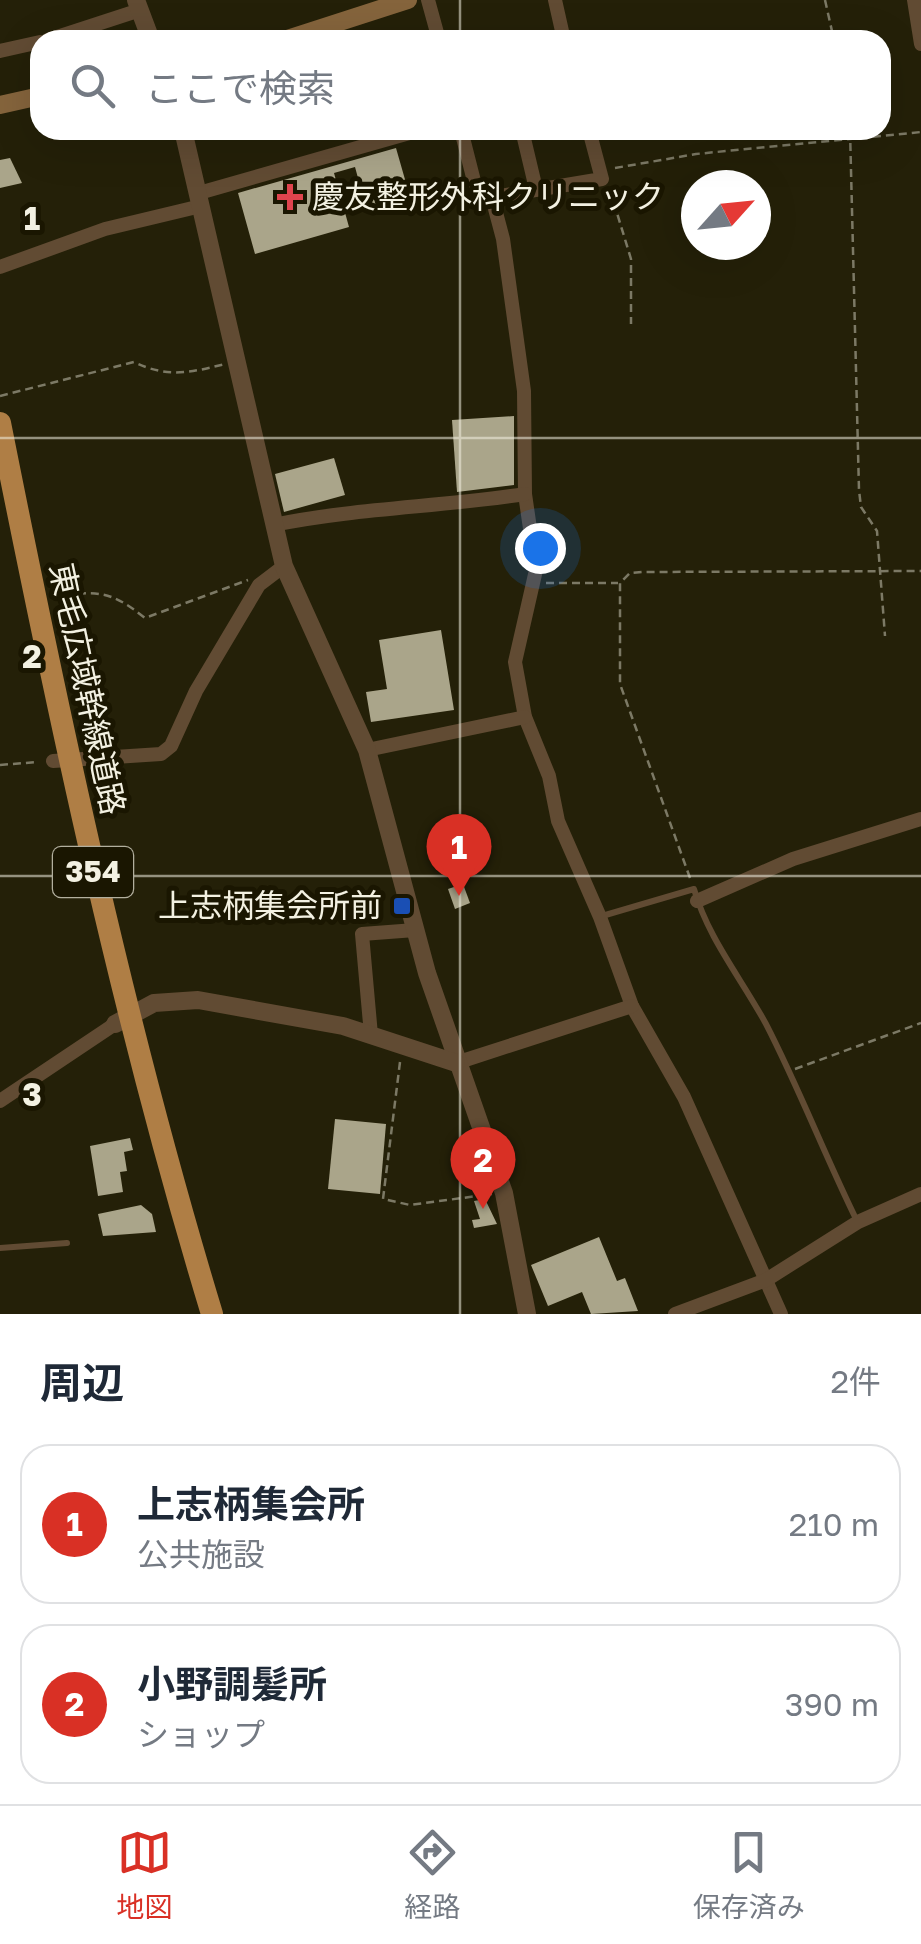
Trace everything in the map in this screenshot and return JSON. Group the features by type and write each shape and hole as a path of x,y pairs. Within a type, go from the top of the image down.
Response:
{"highway":[{"name":"東毛広域幹線道路","path":"0,423 35,600 60,761"},
{"name":"東毛広域幹線道路","path":"0,487 121,1019 196,1314"},
{"name":"東毛広域幹線道路","path":"121,1019 212,1314"}],"main road":[{"path":"315,30 408,0"},
{"path":"0,105 30,98"}],"street":[{"path":"428,0 436,30"},
{"path":"556,0 562,30"},
{"path":"914,0 921,44"},
{"path":"74,30 138,5 147,30"},
{"path":"0,51 30,44"},
{"path":"186,140 284,566 367,750 456,1064 504,1193 528,1314"},
{"path":"0,267 106,229 388,140"},
{"path":"464,140 476,189 488,198 503,239 520,356 525,494 535,584 515,662 525,717 550,776 558,821 600,917 632,1006 684,1097 780,1314"},
{"path":"524,140 536,189"},
{"path":"488,198 602,180 592,140"},
{"path":"274,525 333,514 410,510 525,494"},
{"path":"60,761 161,754 171,746 196,691 264,576 284,566"},
{"path":"367,750 525,717"},
{"path":"695,895 921,819"},
{"path":"371,1035 362,934 416,930"},
{"path":"0,1102 121,1019 154,1003 182,999 343,1026 456,1064 632,1006"},
{"path":"675,1314 766,1280 858,1222 921,1194"}],"lane":[{"path":"600,917 695,895 708,929 716,935 734,976 765,1022 858,1222"},
{"path":"0,1248 67,1243"}],"path":[{"path":"824,0 832,30"},
{"path":"891,135 921,132"},
{"path":"631,324 631,259 616,204 602,180 605,170 835,140"},
{"path":"851,140 859,490 861,506 877,531 886,636"},
{"path":"0,396 134,362 154,373 183,375 236,361"},
{"path":"535,584 620,583 630,573 642,572 921,571"},
{"path":"35,600 90,592 117,595 145,618 264,576"},
{"path":"620,583 620,684 695,895"},
{"path":"0,765 60,761"},
{"path":"787,1072 921,1023"},
{"path":"402,1046 383,1199 410,1205 504,1193"}],"building":[{"name":"慶友整形外科クリニック","path":"396,148 412,204 367,211 355,167 334,173 349,227 255,254 238,193"},
{"path":"10,158 22,183 0,188 0,160"},
{"path":"514,416 514,485 457,492 452,420"},
{"path":"334,458 345,495 284,512 275,474"},
{"path":"441,630 454,710 371,722 366,692 387,689 379,640"},
{"path":"463,884 470,903 455,909 448,889"},
{"path":"335,1119 386,1124 380,1194 328,1189"},
{"path":"130,1138 133,1150 124,1152 127,1171 120,1172 123,1192 98,1196 90,1146"},
{"path":"485,1199 497,1224 474,1228 472,1220 480,1219 474,1201"},
{"path":"141,1205 152,1214 156,1232 103,1236 98,1214"},
{"path":"599,1237 617,1281 625,1278 638,1311 591,1314 582,1292 548,1306 531,1265"}],"place":[{"name":"慶友整形外科クリニック","path":"290,197"},
{"name":"上志柄集会所","path":"459,896"},
{"name":"上志柄集会所前","path":"402,906"},
{"name":"小野調髪所","path":"483,1209"}]}
